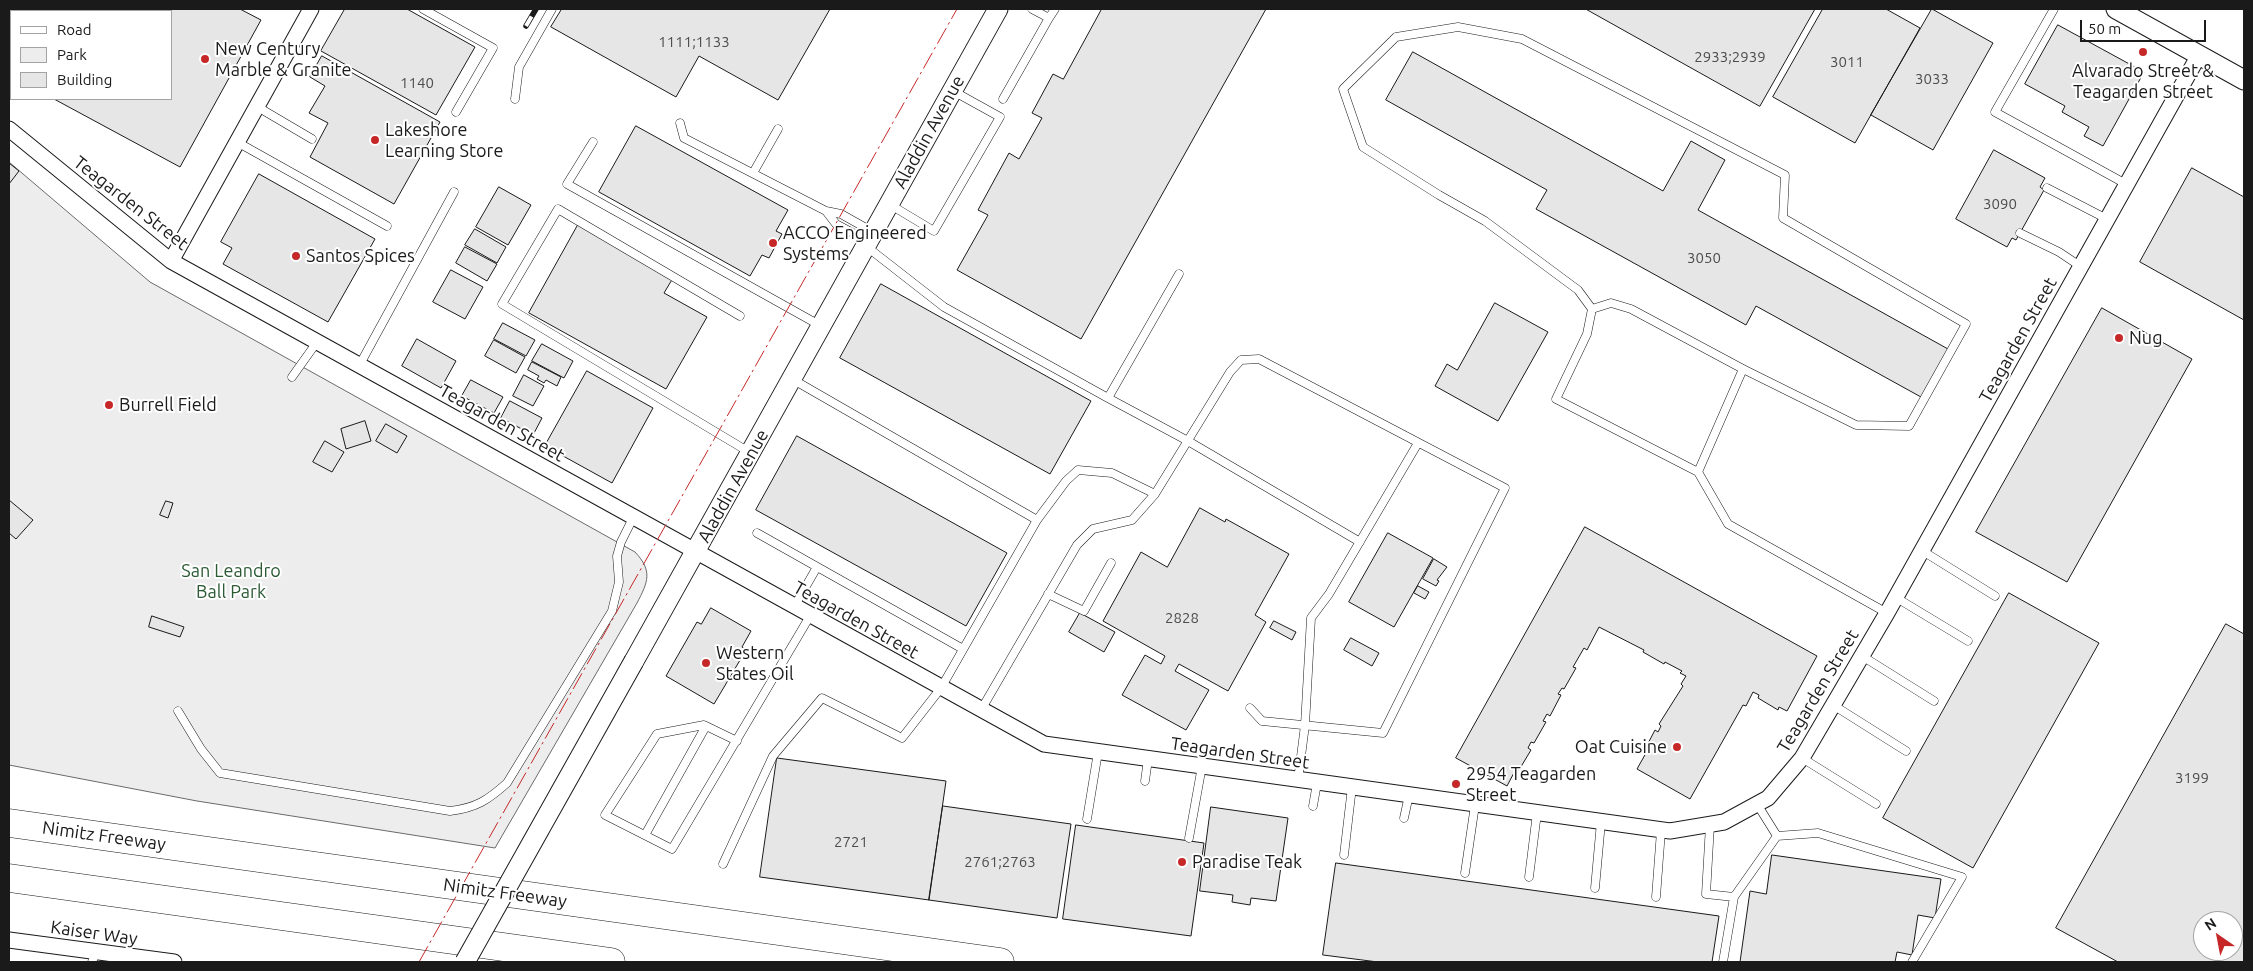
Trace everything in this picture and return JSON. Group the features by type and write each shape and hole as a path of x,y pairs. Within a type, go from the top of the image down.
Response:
{"highway":[{"name":"Nimitz Freeway","path":"9,823 1000,962"},
{"path":"9,878 612,962"}],"street":[{"name":"Aladdin Avenue","path":"465,962 998,9"},
{"path":"2116,9 2244,80"},
{"path":"171,261 308,10"},
{"name":"Teagarden Street","path":"9,129 171,261 1044,744 1661,831 1724,822 1768,798 1802,758 1922,550 2199,54"},
{"name":"Kaiser Way","path":"9,940 94,957 174,962"}],"lane":[{"path":"422,9 493,48 456,112"},
{"path":"515,99 519,67 552,9"},
{"path":"1032,9 1049,18"},
{"path":"1003,99 1055,9"},
{"path":"2054,9 1995,112 2126,184"},
{"path":"1592,309 1611,303 1631,308 1743,369 1856,425 1909,426 1966,324 1783,218 1785,175 1522,40 1458,27 1396,37 1343,89 1363,146 1439,195 1485,221 1578,290 1592,309 1587,334 1556,399 1698,472 1728,524 1886,613"},
{"path":"889,204 934,231 1000,117 952,91"},
{"path":"256,106 312,139"},
{"path":"680,122 684,138 826,211 841,214 944,307 1188,441 1360,542"},
{"path":"753,173 778,129"},
{"path":"237,142 386,226"},
{"path":"593,142 567,184 822,326"},
{"path":"2047,188 2107,219"},
{"path":"359,366 454,192"},
{"path":"740,316 558,209 502,304 751,453"},
{"path":"826,211 836,224 869,239"},
{"path":"2020,233 2080,266"},
{"path":"1108,398 1180,274"},
{"path":"292,377 316,342"},
{"path":"981,710 1077,545 1093,529 1132,520 1155,494 1230,372 1241,360 1259,360 1505,488 1383,734 1262,721 1250,708"},
{"path":"1698,472 1743,369"},
{"path":"792,379 1037,520"},
{"path":"1298,780 1305,725 1311,618 1329,594 1418,443"},
{"path":"723,864 773,756 822,698 902,738 941,688 1037,520 1066,480 1078,470 1112,473 1155,494"},
{"path":"178,711 201,750 220,772 450,811 469,808 491,798 507,783 612,611 619,582 617,556 621,542 634,518"},
{"path":"757,533 963,649"},
{"path":"1922,550 1995,596"},
{"path":"1048,594 1084,611 1110,563"},
{"path":"794,607 817,567"},
{"path":"1895,597 1968,641"},
{"path":"736,741 706,726 657,734 604,815 672,849 736,741 810,616"},
{"path":"1862,656 1934,702"},
{"path":"1833,705 1906,751"},
{"path":"645,835 706,726"},
{"path":"1087,819 1098,752"},
{"path":"1802,758 1876,804"},
{"path":"1144,781 1148,759"},
{"path":"1189,838 1202,766"},
{"path":"1313,806 1317,782"},
{"path":"1344,855 1352,787"},
{"path":"1404,818 1409,795"},
{"path":"1757,804 1777,836"},
{"path":"1465,873 1475,805"},
{"path":"1529,877 1537,813"},
{"path":"1595,888 1601,822"},
{"path":"1710,825 1706,894 1734,897"},
{"path":"1656,897 1661,831"},
{"path":"1723,962 1734,897 1777,836 1818,832 1962,877 1912,962"}],"green space":[{"name":"San Leandro Ball Park","path":"9,162 150,282 635,552 641,559 647,577 641,596 495,848 197,801 9,765"}],"building":[{"path":"20,9 72,9 72,10"},
{"name":"New Century Marble & Granite","path":"240,9 261,20 180,167 56,100 172,100 172,10 90,10"},
{"path":"345,9 407,9 475,47 436,115 321,51"},
{"path":"562,9 830,9 778,100 699,56 676,97 551,27"},
{"path":"1102,9 1266,9 1081,339 957,270 988,215 978,210 1009,153 1019,159 1042,118 1032,113 1053,74 1063,79"},
{"path":"1586,9 1815,9 1760,106"},
{"path":"1823,9 1886,9 1920,28 1855,143 1773,97"},
{"path":"1932,9 1993,43 1933,150 1871,115"},
{"path":"2058,25 2144,72 2103,146 2084,136 2089,127 2062,112 2065,106 2025,84"},
{"path":"10,27 10,95 9,94"},
{"path":"1413,52 1663,191 1691,141 1725,160 1698,210 1948,349 1921,397 1756,306 1746,325 1536,209 1547,190 1386,100"},
{"name":"Lakeshore Learning Store","path":"322,56 440,122 394,204 310,157 328,123 309,113 325,86 310,77"},
{"path":"636,126 788,210 776,231 782,234 769,258 762,255 750,276 599,192"},
{"path":"1994,150 2045,178 2040,187 2044,190 2016,240 2012,238 2007,247 1956,219"},
{"path":"9,163 19,171 9,184"},
{"path":"2192,168 2244,197 2244,320 2140,262"},
{"name":"Santos Spices","path":"259,174 375,239 328,322 223,264 232,248 221,242"},
{"path":"499,187 531,205 508,245 476,227"},
{"path":"578,225 673,278 664,293 707,317 666,389 529,313"},
{"path":"475,229 506,247 497,263 465,245"},
{"path":"465,247 497,264 487,281 456,263"},
{"path":"451,270 483,287 465,319 433,302"},
{"path":"881,284 1091,401 1050,474 840,358"},
{"path":"1495,303 1548,332 1498,421 1435,386 1447,364 1457,370"},
{"path":"2102,308 2192,359 2067,582 1976,532"},
{"path":"503,323 535,340 526,356 494,339"},
{"path":"417,339 456,361 441,388 402,366"},
{"path":"494,340 525,357 516,373 485,356"},
{"path":"542,344 573,361 564,378 532,361"},
{"path":"532,362 561,377 557,386 546,380 544,383 537,379 539,376 528,370"},
{"path":"587,371 653,408 612,483 545,446"},
{"path":"524,375 544,386 533,406 513,396"},
{"path":"471,380 503,397 494,413 462,396"},
{"path":"510,401 542,418 533,435 501,418"},
{"path":"365,421 371,441 346,449 341,429"},
{"path":"386,424 407,436 397,453 376,441"},
{"path":"797,436 1007,553 966,626 756,510"},
{"path":"325,441 344,452 332,472 313,462"},
{"path":"9,500 33,520 16,539 9,533"},
{"path":"166,501 173,503 168,518 160,515"},
{"path":"1200,508 1225,522 1226,519 1289,554 1255,615 1266,622 1228,691 1179,664 1175,671 1209,690 1186,730 1122,695 1145,655 1161,664 1165,656 1103,621 1141,552 1167,567"},
{"path":"1585,527 1817,656 1787,711 1779,707 1778,710 1758,698 1759,695 1753,692 1746,706 1743,705 1690,799 1637,769 1655,730 1658,732 1661,726 1659,724 1683,686 1681,684 1686,676 1680,673 1682,671 1665,662 1664,664 1643,652 1644,650 1599,627 1587,650 1584,648 1573,667 1576,668 1564,689 1562,688 1558,694 1561,695 1550,716 1547,714 1543,721 1546,722 1534,743 1531,742 1528,748 1531,750 1519,770 1516,769 1507,786 1456,758"},
{"path":"1388,533 1433,558 1394,627 1349,602"},
{"path":"1434,559 1447,567 1437,580 1439,581 1436,586 1423,579"},
{"path":"1418,586 1429,592 1425,599 1414,593"},
{"path":"2009,593 2099,643 1973,868 1883,818"},
{"name":"Western States Oil","path":"711,608 751,631 742,647 746,650 714,704 666,676 697,622 701,624"},
{"path":"1080,613 1115,632 1104,652 1069,632"},
{"path":"152,616 184,627 180,637 149,627"},
{"path":"1274,621 1296,632 1292,640 1270,628"},
{"path":"2226,624 2244,634 2244,962 2118,962 2056,928"},
{"path":"1351,638 1379,653 1372,666 1344,650"},
{"path":"777,758 946,781 929,900 760,877"},
{"path":"943,806 1071,824 1057,918 929,900"},
{"path":"1211,807 1288,818 1276,901 1251,898 1250,905 1232,902 1233,895 1200,891"},
{"path":"1076,825 1204,843 1191,936 1063,919"},
{"path":"1772,855 1941,879 1935,918 1918,915 1912,955 1897,952 1895,962 1740,962 1750,891 1766,894"},
{"path":"1336,863 1719,916 1712,962 1378,962 1323,955"}],"railway":[{"path":"526,26 536,9"}],"power":[{"path":"419,962 957,9"}],"place":[{"name":"Alvarado Street & Teagarden Street","path":"2143,52"},
{"name":"New Century Marble & Granite","path":"205,59"},
{"name":"Lakeshore Learning Store","path":"375,140"},
{"name":"ACCO Engineered Systems","path":"773,243"},
{"name":"Santos Spices","path":"296,256"},
{"name":"Nug","path":"2119,338"},
{"name":"Burrell Field","path":"109,405"},
{"name":"Western States Oil","path":"706,663"},
{"name":"Oat Cuisine","path":"1677,747"},
{"name":"2954 Teagarden Street","path":"1456,784"},
{"name":"Paradise Teak","path":"1182,862"}]}
